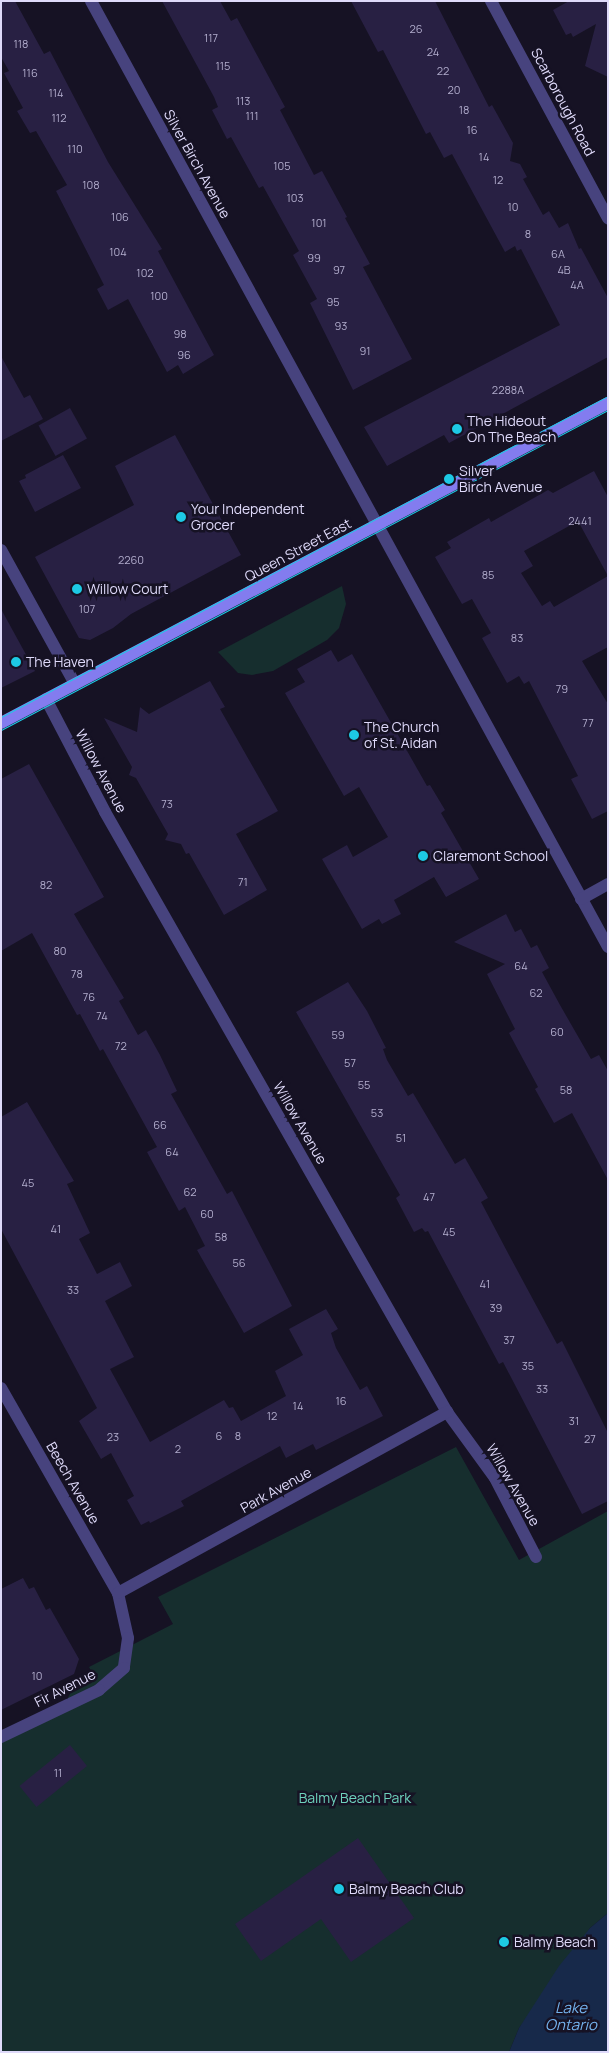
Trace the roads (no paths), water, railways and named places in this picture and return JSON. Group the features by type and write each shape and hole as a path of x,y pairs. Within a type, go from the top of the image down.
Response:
{"main road":[{"name":"Queen Street East","path":"1,723 608,403"}],"street":[{"name":"Silver Birch Avenue","path":"91,1 608,946"},
{"name":"Scarborough Road","path":"491,1 608,218"},
{"path":"1,550 75,684"},
{"name":"Willow Avenue","path":"46,699 106,812 447,1412 491,1472 536,1557"},
{"path":"582,898 608,884"},
{"name":"Beech Avenue","path":"1,1388 118,1593"},
{"name":"Park Avenue","path":"118,1593 447,1412"},
{"name":"Fir Avenue","path":"1,1737 99,1690 124,1668 128,1638 118,1593"}],"water":[{"name":"Lake Ontario","path":"608,1913 608,2052 509,2052 519,2028 559,1966 590,1928"}],"tram line":[{"path":"1,717 608,396"},
{"path":"1,730 608,410"}],"place":[{"name":"The Hideout On The Beach","path":"457,429"},
{"name":"Silver Birch Avenue","path":"449,479"},
{"name":"Your Independent Grocer","path":"181,517"},
{"name":"Willow Court","path":"77,589"},
{"name":"The Haven","path":"16,662"},
{"name":"The Church of St. Aidan","path":"354,735"},
{"name":"Claremont School","path":"423,856"},
{"name":"Balmy Beach Club","path":"339,1889"},
{"name":"Balmy Beach","path":"504,1942"}],"park label":[{"name":"Balmy Beach Park","path":"355,1798"}]}
